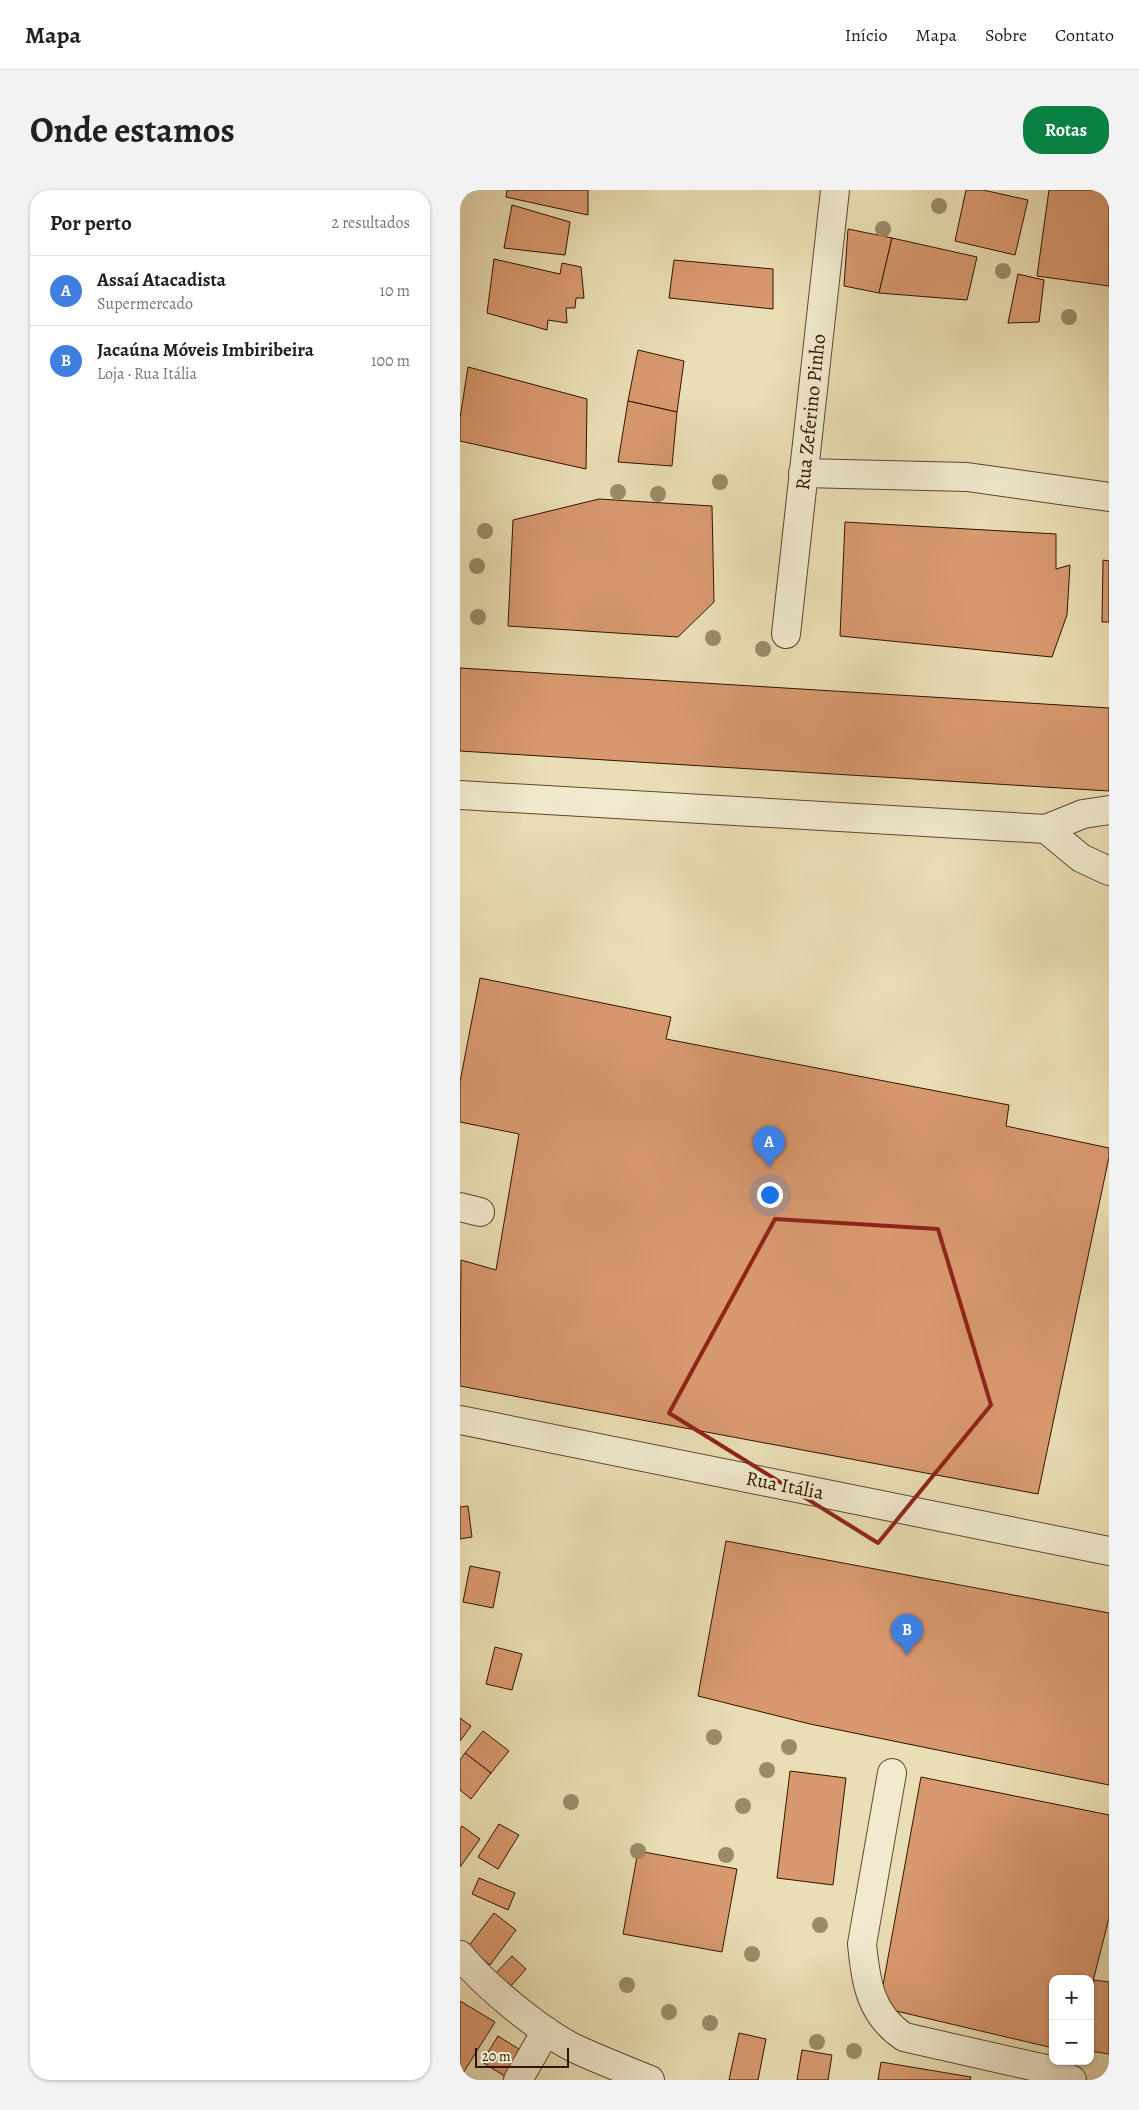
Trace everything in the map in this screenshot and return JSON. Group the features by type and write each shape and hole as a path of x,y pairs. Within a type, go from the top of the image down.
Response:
{"street":[{"name":"Rua Zeferino Pinho","path":"786,634 835,190"},
{"path":"804,473 967,477 1109,497"},
{"path":"460,795 1046,829 1083,814 1109,810"},
{"path":"1046,829 1081,858 1109,871"},
{"name":"Rua Itália","path":"460,1420 1109,1551"},
{"path":"892,1773 862,1944 865,1972 879,2015 889,2027 904,2037 1054,2071 1072,2080"},
{"path":"460,1955 475,1973 546,2031 574,2048 650,2080"},
{"path":"518,2080 546,2031"}],"highlighted area":[{"path":"775,1219 938,1229 991,1405 878,1543 669,1413"}],"building":[{"path":"507,190 588,190 588,215 506,197"},
{"path":"966,190 983,190 1028,200 1015,255 955,241"},
{"path":"1049,190 1109,190 1109,286 1037,276"},
{"path":"512,205 570,222 565,255 504,248"},
{"path":"848,229 892,238 879,293 844,286"},
{"path":"892,238 977,257 967,300 879,293"},
{"path":"494,259 560,274 562,263 581,267 584,298 576,298 575,308 566,308 567,323 548,320 547,330 487,313"},
{"path":"674,260 773,269 773,309 669,298"},
{"path":"1018,274 1044,280 1039,322 1008,323"},
{"path":"638,350 684,361 677,412 628,401"},
{"path":"468,367 587,399 586,469 460,441 460,418"},
{"path":"628,401 677,412 672,466 618,462"},
{"path":"599,499 712,506 714,602 678,637 508,626 513,520"},
{"path":"845,522 1056,534 1056,569 1070,565 1067,615 1052,657 840,636"},
{"path":"1103,560 1109,561 1109,622 1102,622"},
{"path":"460,668 1109,708 1109,791 460,751"},
{"path":"480,978 671,1017 666,1039 1009,1105 1006,1126 1109,1148 1109,1157 1038,1494 460,1386 461,1260 496,1270 519,1134 460,1122 460,1082"},
{"path":"468,1506 472,1537 460,1539 460,1507"},
{"path":"726,1541 1109,1613 1109,1785 810,1724 698,1696"},
{"path":"470,1566 500,1572 493,1608 463,1602"},
{"path":"495,1647 522,1654 512,1690 486,1684"},
{"path":"460,1718 471,1726 460,1741"},
{"path":"483,1731 509,1751 491,1773 465,1753"},
{"path":"465,1753 491,1773 471,1799 460,1790 460,1760"},
{"path":"790,1771 846,1778 833,1885 777,1878"},
{"path":"921,1777 1109,1815 1109,1918 1094,1977 1094,1975 1049,1975 1049,2047 879,2007"},
{"path":"499,1824 519,1835 498,1869 478,1857"},
{"path":"462,1826 480,1839 460,1867 460,1829"},
{"path":"638,1851 737,1869 722,1952 623,1934"},
{"path":"479,1878 515,1893 508,1910 472,1894"},
{"path":"494,1913 516,1930 490,1965 468,1947"},
{"path":"512,1956 526,1969 511,1986 496,1973"},
{"path":"1094,1980 1109,1982 1109,2054 1094,2052"},
{"path":"460,2001 495,2022 460,2078"},
{"path":"739,2033 766,2039 758,2080 729,2080"},
{"path":"498,2036 522,2051 506,2077 482,2062"},
{"path":"802,2050 832,2055 828,2080 797,2080"},
{"path":"881,2062 971,2077 970,2080 878,2080"}],"place":[{"name":"Assaí Atacadista","path":"769,1167"},
{"name":"Jacaúna Móveis Imbiribeira","path":"907,1655"}]}
